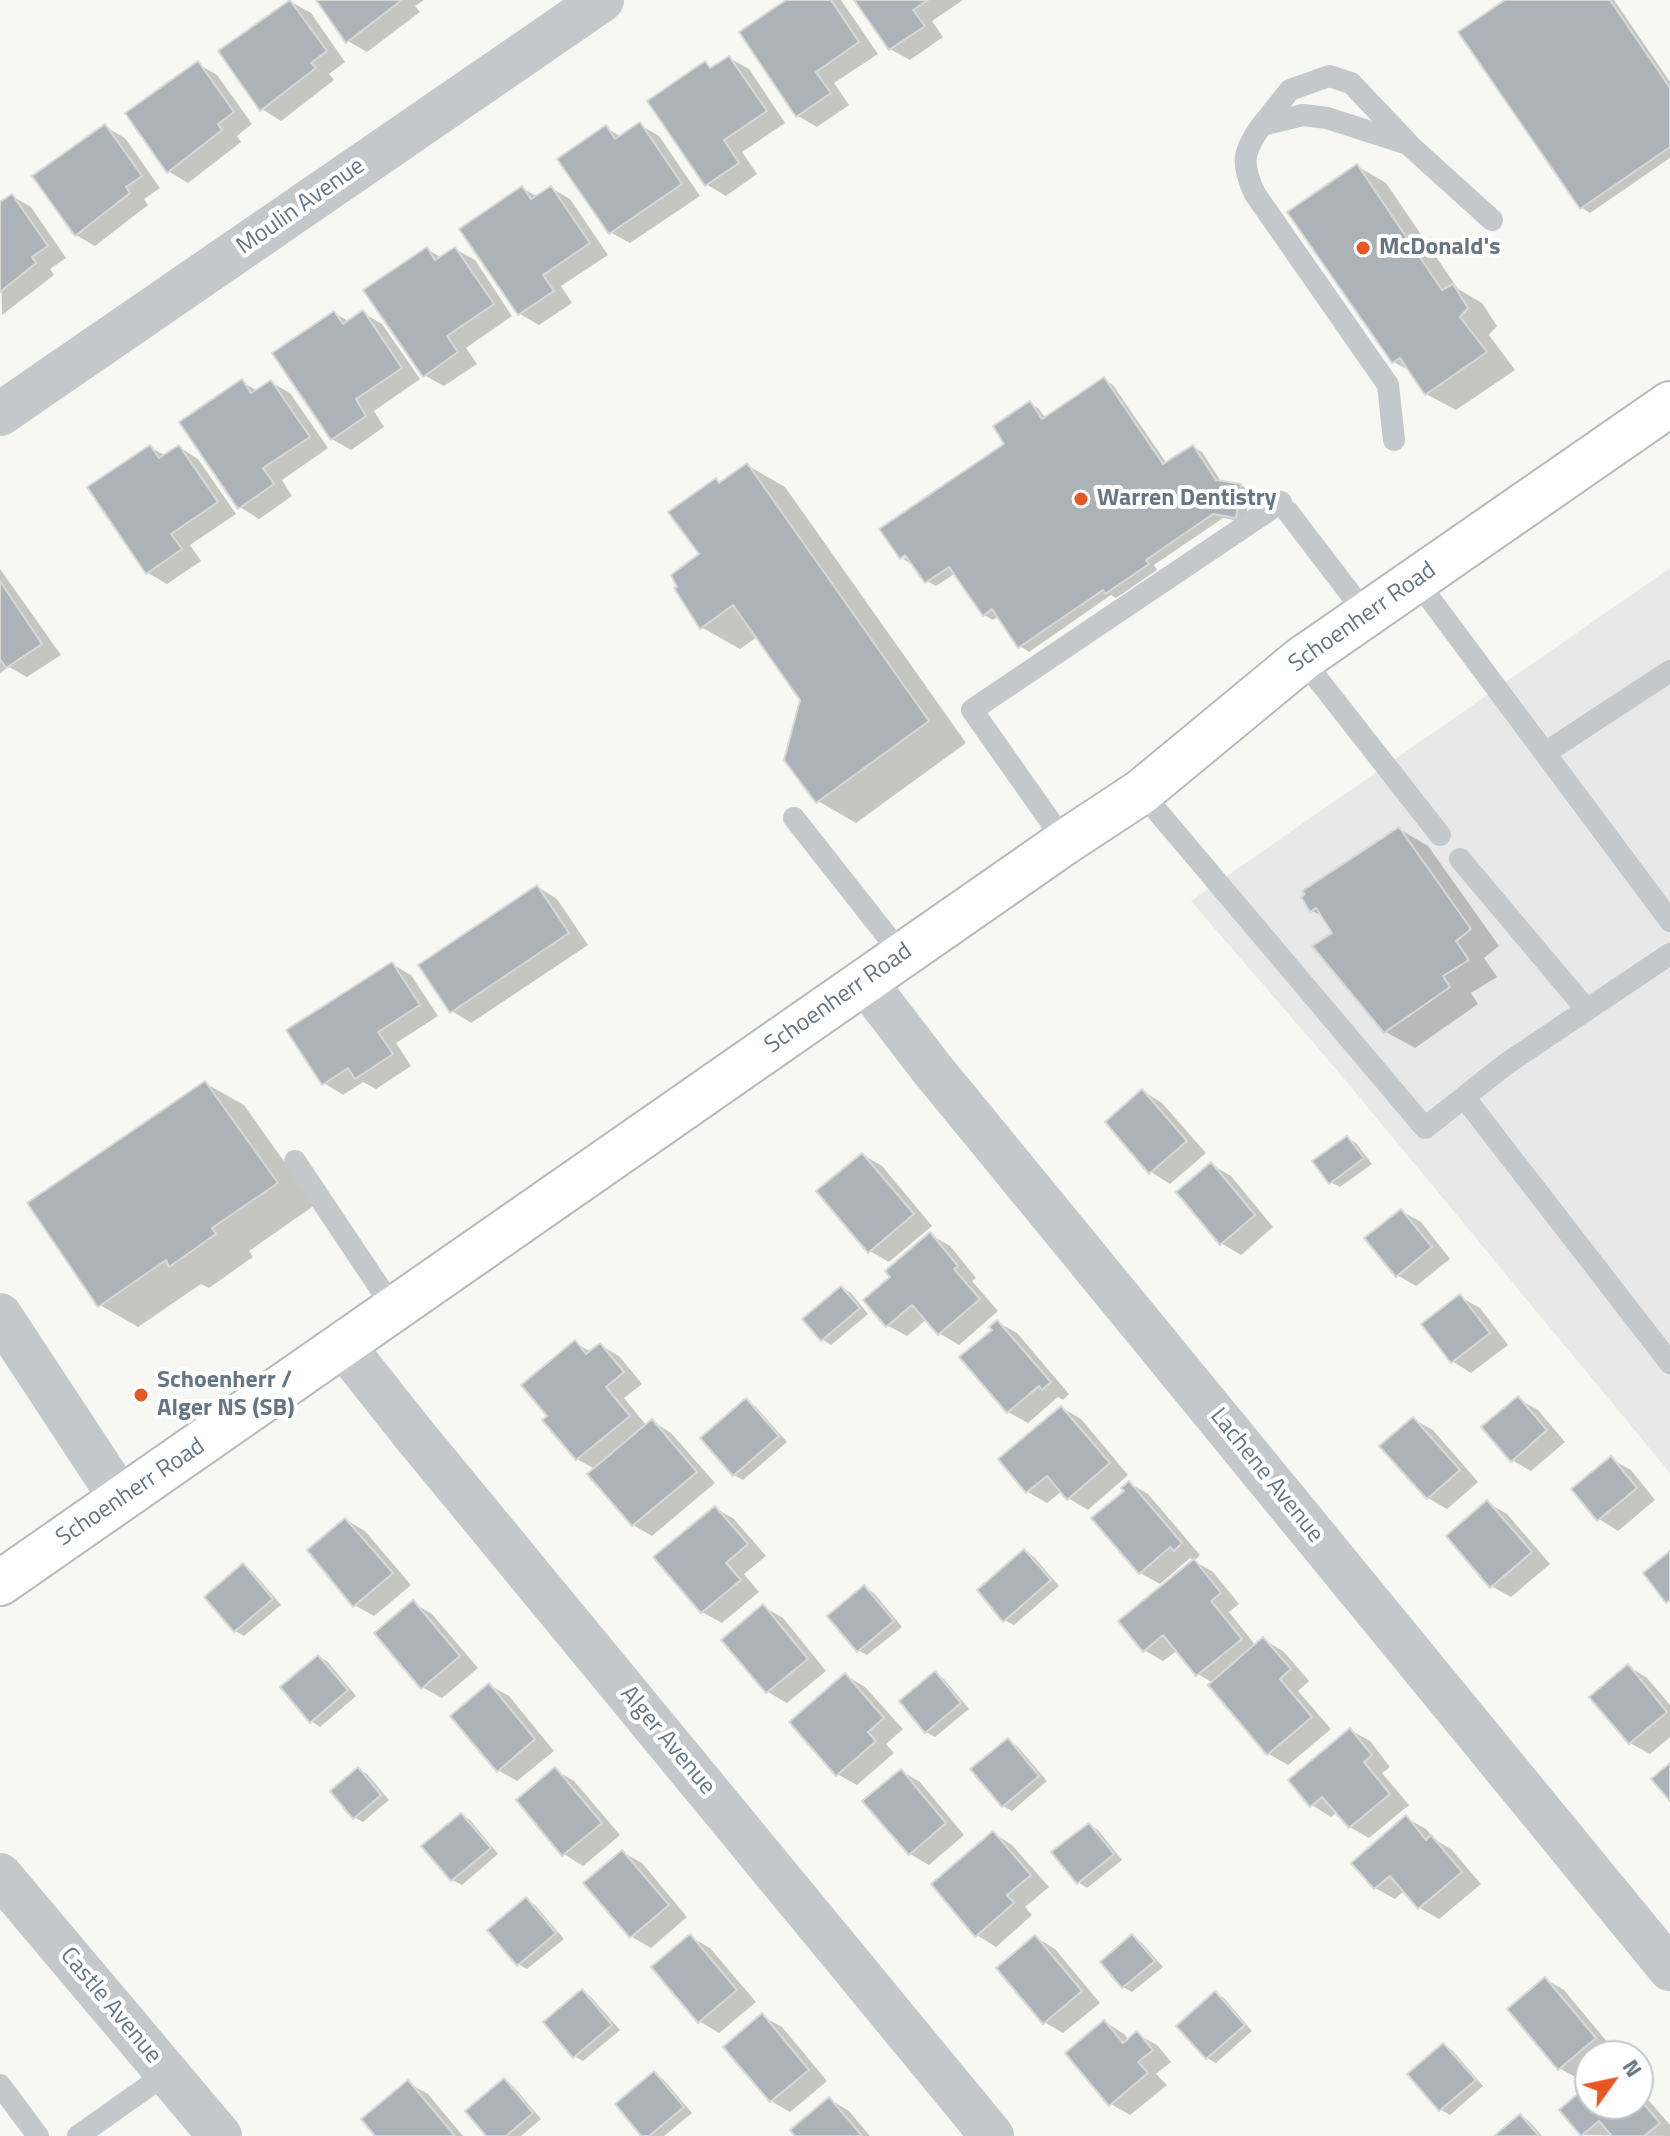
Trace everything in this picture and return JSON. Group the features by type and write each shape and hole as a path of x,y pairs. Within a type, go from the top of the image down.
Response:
{"main road":[{"name":"Schoenherr Road","path":"0,1583 1141,792 1302,659 1670,404"}],"street":[{"name":"Moulin Avenue","path":"0,414 602,0"},
{"name":"Lachene Avenue","path":"865,982 952,1094 1670,1969"},
{"path":"0,1315 121,1499"},
{"name":"Alger Avenue","path":"343,1345 992,2136"},
{"name":"Castle Avenue","path":"0,1875 220,2136"}],"lane":[{"path":"1394,440 1388,385 1255,194 1244,164 1247,145 1290,90 1329,76 1351,83 1408,144 1492,220"},
{"path":"1262,125 1303,115 1327,118 1408,144"},
{"path":"1065,842 972,710 1284,507 1366,614"},
{"path":"1416,580 1670,921"},
{"path":"1302,659 1440,835"},
{"path":"1545,753 1670,671"},
{"path":"1141,792 1425,1128 1506,1064 1670,954"},
{"path":"794,818 902,955"},
{"path":"1460,859 1587,1010"},
{"path":"1464,1097 1666,1350"},
{"path":"295,1161 394,1309"},
{"path":"78,2136 167,2073"},
{"path":"0,2085 35,2135"}],"shaded area":[{"path":"1670,568 1670,1473 1342,1076 1191,901"}],"building":[{"path":"290,0 327,51 311,63 316,68 260,111 218,51"},
{"path":"316,0 402,0 346,43"},
{"path":"786,0 831,0 859,42 816,72 831,93 796,117 739,32"},
{"path":"854,0 928,0 913,10 925,26 889,50"},
{"path":"1505,0 1610,0 1670,88 1670,147 1580,209 1458,32"},
{"path":"729,56 767,111 724,140 739,163 705,186 647,101 705,61 710,68"},
{"path":"198,61 234,112 218,124 222,130 167,173 125,113"},
{"path":"640,122 682,184 609,234 557,159 606,125 615,139"},
{"path":"105,124 142,176 126,187 130,193 75,236 32,176"},
{"name":"McDonald's","path":"1357,164 1442,290 1453,284 1468,308 1460,317 1487,352 1425,395 1400,358 1392,363 1287,212"},
{"path":"522,186 531,199 551,186 590,243 543,275 554,291 518,315 459,229"},
{"path":"12,194 48,246 32,257 36,263 0,292 0,202"},
{"path":"427,247 435,260 455,247 494,304 447,336 458,352 423,377 363,290"},
{"path":"363,310 402,368 356,399 366,416 331,440 272,353 334,311 343,324"},
{"name":"Warren Dentistry","path":"1104,377 1163,464 1193,445 1216,480 1241,484 1236,518 1213,514 1146,560 1149,564 1105,594 1103,590 1018,648 992,609 983,616 949,567 925,583 905,555 900,559 879,529 1004,444 993,426 1030,401 1042,419"},
{"path":"242,379 251,393 271,380 310,437 263,468 274,484 238,509 179,422"},
{"path":"150,445 159,458 179,445 218,502 171,534 182,549 146,574 87,487"},
{"path":"747,463 929,721 816,803 784,760 800,700 733,605 700,629 674,588 677,587 671,575 699,554 668,512 716,478 719,483"},
{"path":"0,581 42,644 6,668 0,659"},
{"path":"1399,827 1471,929 1456,941 1469,960 1443,976 1450,987 1384,1033 1312,946 1332,933 1316,908 1310,912 1301,897 1305,894 1302,891"},
{"path":"537,885 569,933 450,1013 418,965"},
{"path":"392,962 420,1005 378,1032 393,1054 355,1079 348,1068 322,1085 286,1030"},
{"path":"205,1081 278,1183 212,1228 216,1234 169,1267 166,1260 98,1307 27,1203"},
{"path":"1142,1089 1187,1141 1149,1174 1105,1122"},
{"path":"1347,1136 1364,1158 1329,1184 1312,1161"},
{"path":"862,1153 914,1214 868,1253 816,1191"},
{"path":"1211,1162 1255,1215 1220,1245 1176,1192"},
{"path":"1401,1209 1432,1247 1396,1277 1364,1238"},
{"path":"930,1232 958,1266 954,1269 980,1299 938,1335 912,1305 886,1327 863,1300 890,1277 885,1271"},
{"path":"841,1286 860,1308 821,1341 802,1319"},
{"path":"1460,1294 1490,1333 1451,1363 1421,1324"},
{"path":"997,1320 1051,1382 1042,1390 1039,1386 1007,1413 959,1357 992,1330 989,1327"},
{"path":"575,1340 586,1354 600,1343 624,1372 606,1387 630,1416 576,1460 542,1420 547,1416 521,1385"},
{"path":"1518,1396 1547,1430 1511,1462 1481,1427"},
{"path":"746,1398 779,1436 733,1476 700,1438"},
{"path":"1061,1406 1110,1463 1067,1500 1047,1476 1026,1493 998,1459"},
{"path":"1413,1417 1460,1470 1427,1499 1379,1446"},
{"path":"652,1419 697,1472 632,1526 587,1474"},
{"path":"1611,1456 1637,1488 1597,1521 1571,1489"},
{"path":"1129,1481 1182,1543 1174,1551 1170,1547 1139,1574 1091,1518 1124,1491 1121,1488"},
{"path":"1487,1500 1532,1552 1490,1588 1446,1536"},
{"path":"715,1506 748,1544 726,1563 741,1580 701,1613 653,1557"},
{"path":"345,1518 393,1573 353,1607 307,1550"},
{"path":"1024,1549 1051,1580 1003,1622 977,1590"},
{"path":"1670,1551 1670,1600 1666,1603 1643,1573"},
{"path":"1194,1559 1221,1593 1211,1601 1242,1639 1196,1676 1163,1635 1143,1652 1118,1621"},
{"path":"243,1563 273,1599 234,1632 204,1597"},
{"path":"864,1585 894,1621 857,1652 827,1616"},
{"path":"413,1600 460,1656 421,1689 374,1633"},
{"path":"763,1604 808,1659 766,1693 721,1640"},
{"path":"1263,1637 1291,1669 1280,1679 1312,1717 1267,1755 1208,1685"},
{"path":"318,1655 348,1690 310,1723 280,1687"},
{"path":"1628,1664 1667,1712 1629,1744 1589,1697"},
{"path":"935,1671 961,1703 925,1733 899,1701"},
{"path":"845,1673 884,1718 868,1732 876,1741 836,1776 789,1722"},
{"path":"489,1683 535,1739 497,1772 450,1716"},
{"path":"1350,1728 1372,1755 1364,1762 1390,1794 1349,1828 1322,1797 1310,1807 1288,1780"},
{"path":"1008,1738 1039,1776 1002,1807 970,1769"},
{"path":"1670,1763 1670,1801 1651,1779"},
{"path":"358,1767 381,1795 353,1819 330,1791"},
{"path":"555,1767 602,1823 562,1856 516,1800"},
{"path":"901,1769 946,1823 909,1855 862,1801"},
{"path":"461,1813 491,1848 451,1881 421,1846"},
{"path":"1406,1815 1426,1840 1431,1835 1462,1872 1418,1909 1390,1876 1374,1889 1351,1863"},
{"path":"1089,1823 1114,1854 1077,1884 1051,1852"},
{"path":"993,1831 1031,1875 1007,1895 1014,1903 975,1937 931,1884"},
{"path":"622,1850 669,1905 630,1938 583,1883"},
{"path":"526,1897 556,1933 517,1966 487,1930"},
{"path":"690,1934 737,1990 698,2023 651,1967"},
{"path":"1132,1934 1155,1961 1122,1988 1100,1962"},
{"path":"1035,1935 1082,1991 1043,2024 996,1968"},
{"path":"1545,1977 1596,2038 1574,2040 1574,2057 1558,2070 1507,2009"},
{"path":"582,1989 612,2025 573,2058 543,2022"},
{"path":"1215,1991 1245,2025 1206,2059 1176,2026"},
{"path":"762,2013 809,2070 770,2102 723,2047"},
{"path":"1104,2020 1123,2043 1137,2031 1153,2050 1138,2062 1148,2073 1109,2106 1065,2053"},
{"path":"1443,2043 1476,2080 1439,2111 1407,2074"},
{"path":"654,2071 684,2107 649,2136 641,2136 615,2104"},
{"path":"504,2078 533,2113 506,2136 486,2136 465,2111"},
{"path":"408,2080 455,2136 375,2136 361,2119"},
{"path":"829,2097 862,2136 795,2136 790,2130"},
{"path":"1574,2097 1574,2120 1654,2120 1654,2116 1660,2123 1644,2136 1612,2136 1599,2121 1581,2136 1559,2110"},
{"path":"1520,2114 1539,2136 1494,2136"}],"place":[{"name":"McDonald's","path":"1363,248"},
{"name":"Warren Dentistry","path":"1081,499"},
{"name":"Schoenherr / Alger NS (SB)","path":"141,1395"}]}
